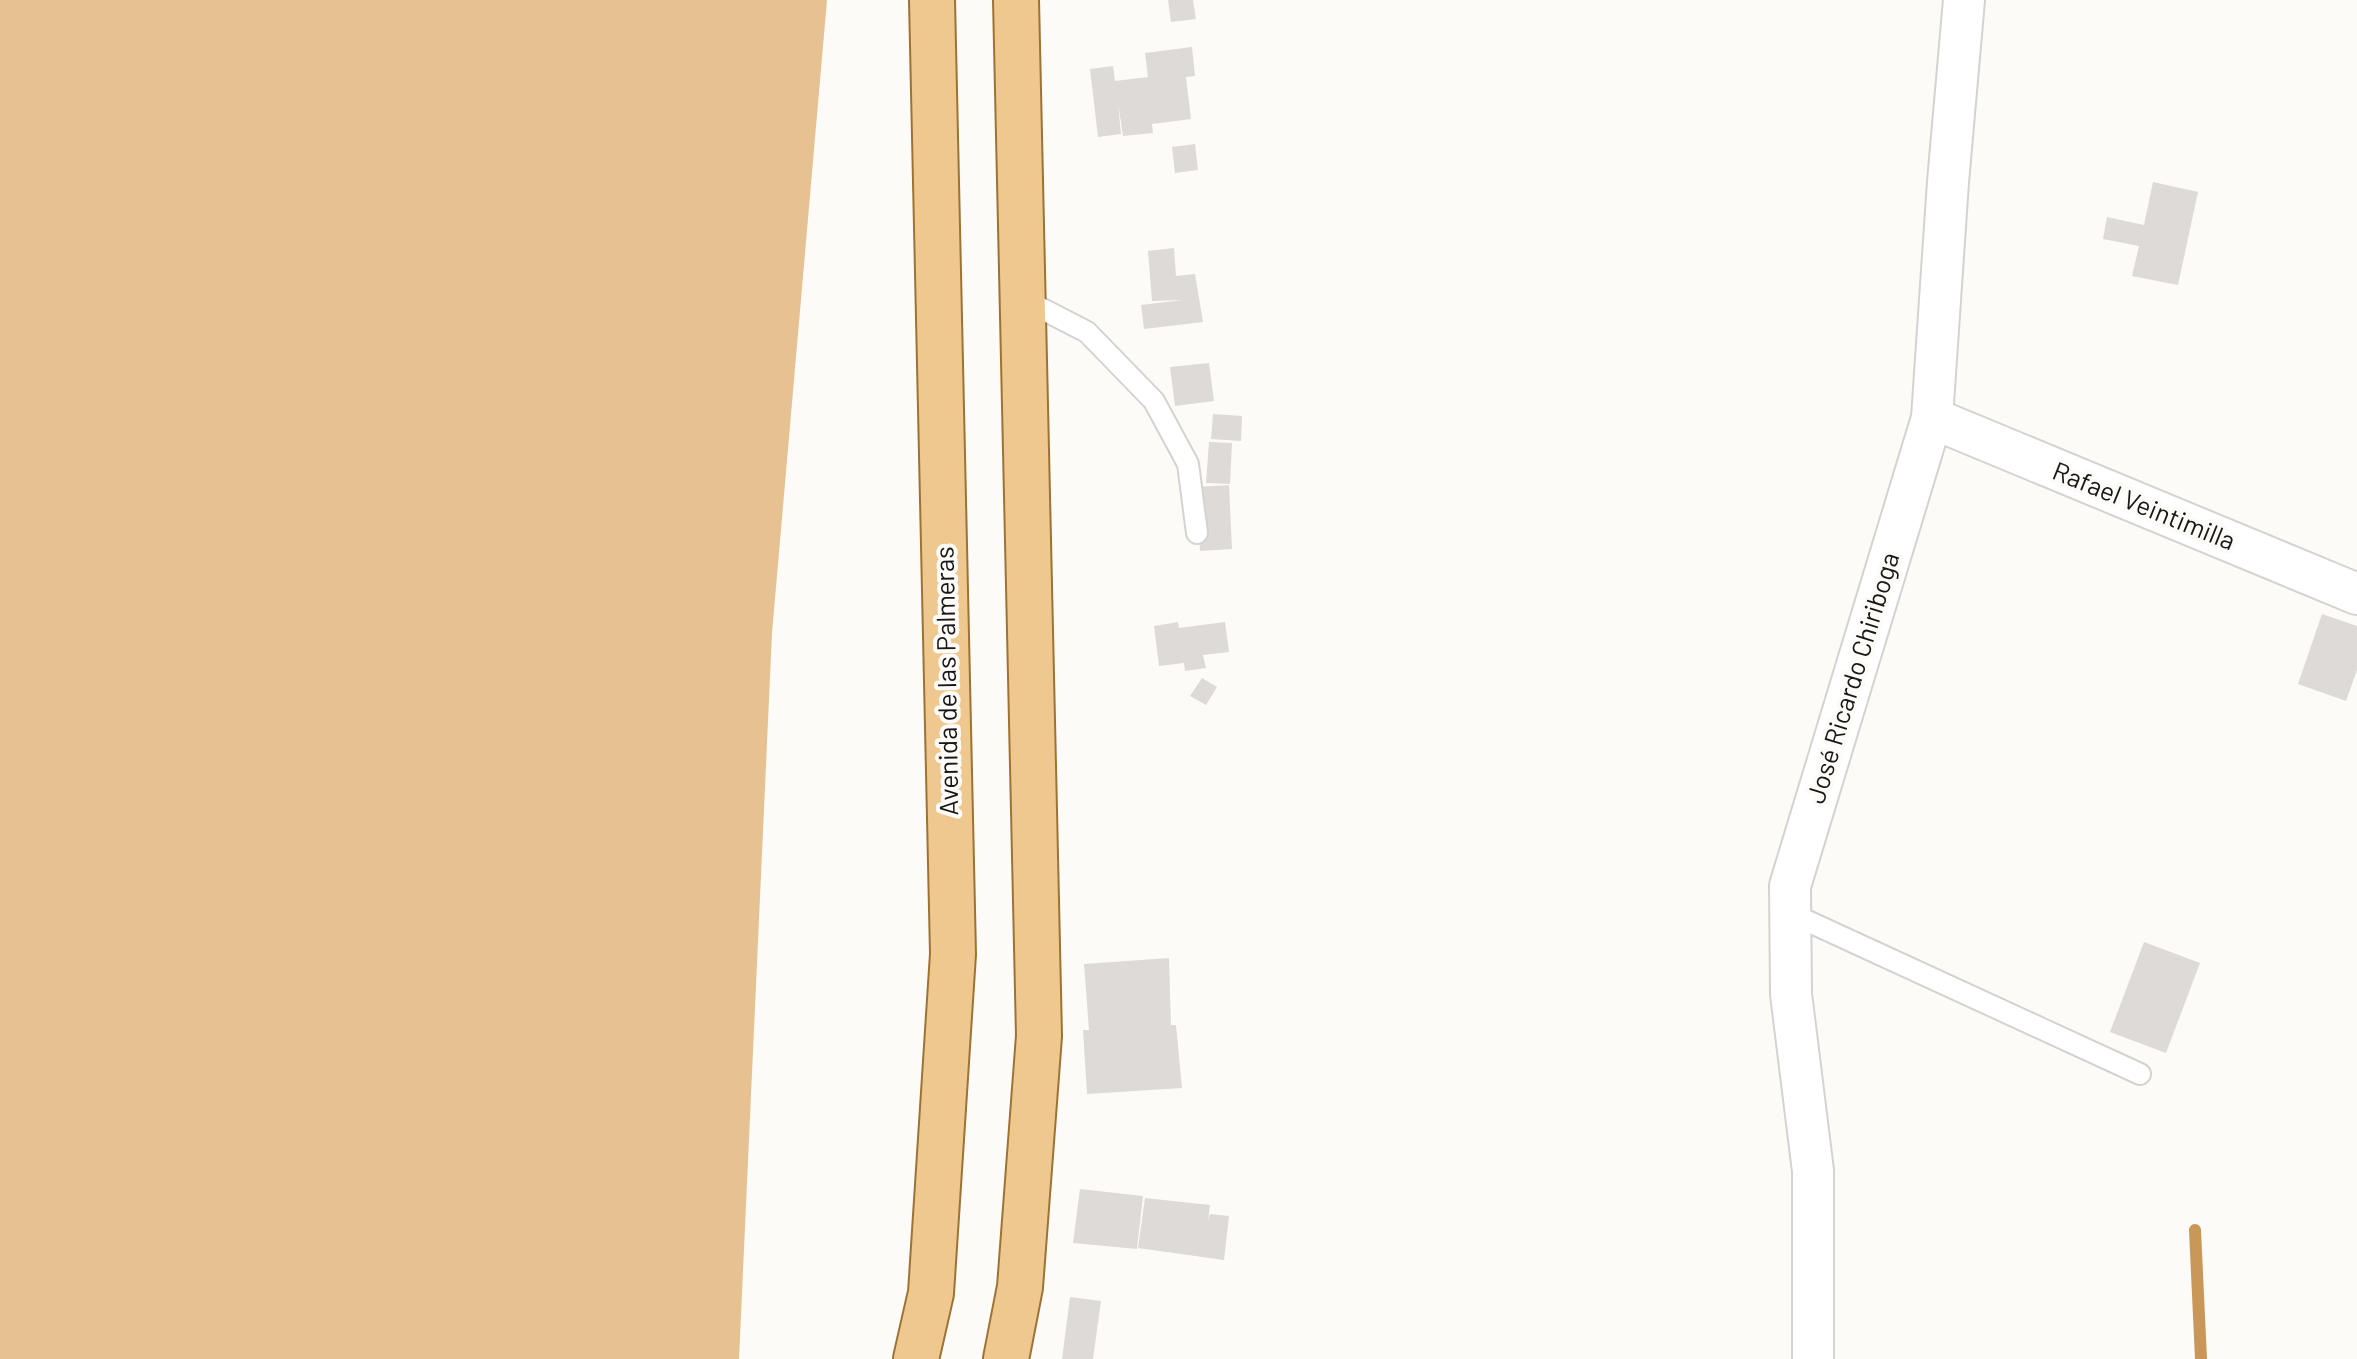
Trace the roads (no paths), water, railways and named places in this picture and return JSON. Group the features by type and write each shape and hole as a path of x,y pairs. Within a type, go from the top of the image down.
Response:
{"main road":[{"name":"Avenida de las Palmeras","path":"916,1359 931,1293 953,954 932,0"},
{"path":"1006,1359 1020,1287 1039,1036 1016,0"}],"street":[{"name":"José Ricardo Chiriboga","path":"1813,1359 1813,1171 1791,994 1790,886 1932,418 1964,0"},
{"name":"Rafael Veintimilla","path":"1932,418 2357,594"}],"lane":[{"path":"1023,299 1087,332 1154,401 1188,464 1197,533"},
{"path":"1790,913 2140,1074"}],"waterway":[{"path":"2195,1230 2201,1359"}]}
